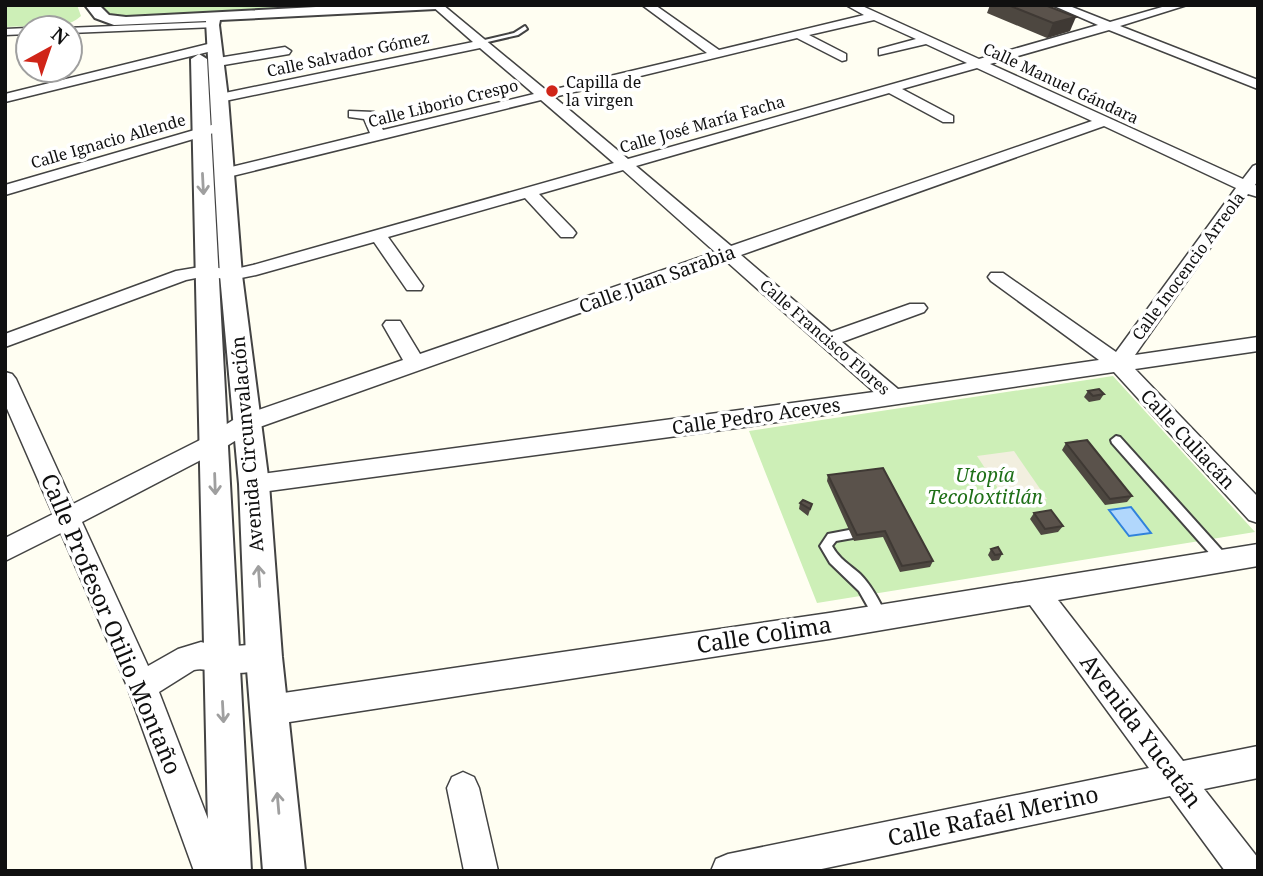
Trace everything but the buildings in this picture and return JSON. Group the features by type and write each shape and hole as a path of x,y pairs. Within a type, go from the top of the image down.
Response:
{"street":[{"path":"92,5 97,14 107,20 209,51"},
{"path":"84,79 436,5 457,5"},
{"name":"Calle Francisco Flores","path":"436,5 625,164 894,397"},
{"path":"646,5 718,55"},
{"name":"Calle Manuel Gándara","path":"850,5 1251,189"},
{"path":"1057,5 1258,85"},
{"name":"Calle José María Facha","path":"219,266 378,235 1182,5"},
{"name":"Calle Liborio Crespo","path":"224,173 875,16"},
{"path":"84,24 107,20"},
{"path":"84,32 209,51 285,51"},
{"path":"799,35 842,57"},
{"path":"883,52 927,40"},
{"name":"Calle Salvador Gómez","path":"209,51 481,43"},
{"name":"Avenida Circunvalación","path":"209,51 219,266 254,484 264,656 284,871"},
{"path":"5,98 63,84"},
{"path":"889,88 948,119"},
{"path":"354,114 369,115 379,137"},
{"name":"Calle Juan Sarabia","path":"5,550 214,443 246,423 1103,122"},
{"name":"Avenida Circunvalación","path":"211,129 224,173 214,443 220,660 230,871"},
{"name":"Calle Ignacio Allende","path":"5,190 211,129"},
{"name":"Calle Inocencio Arreola","path":"1118,364 1251,189 1258,169"},
{"path":"528,192 567,233"},
{"path":"378,235 414,286"},
{"path":"5,326 180,261 219,266"},
{"path":"5,341 182,275 219,266"},
{"name":"Calle Culiacán","path":"997,277 1118,364 1258,513"},
{"path":"828,340 917,308"},
{"path":"393,325 415,364"},
{"name":"Calle Pedro Aceves","path":"254,484 894,397 1258,344"},
{"name":"Calle Profesor Otilio Montaño","path":"5,379 142,686 211,871"},
{"name":"Calle Colima","path":"270,710 881,617 1258,555"},
{"name":"Avenida Yucatán","path":"1036,592 1246,871"},
{"path":"142,686 188,658 201,655 220,660 264,656"},
{"name":"Calle Rafaél Merino","path":"728,871 1258,762"},
{"path":"463,788 481,871"}],"lane":[{"path":"481,43 516,34 525,27"},
{"path":"1116,440 1224,561"},
{"path":"849,535 832,537 826,546 834,562 852,574 870,594 881,617"}],"green space":[{"path":"5,5 77,5 80,14 14,14 14,27 5,27"},
{"path":"98,5 366,5 107,17"},
{"name":"Utopía Tecoloxtitlán","path":"1113,376 1255,532 817,603 749,431"}],"shaded area":[{"path":"1014,451 1047,499 1009,505 977,456"}],"water":[{"path":"1131,507 1151,533 1129,536 1109,510"}],"place":[{"name":"Capilla de la virgen","path":"552,91"}]}
